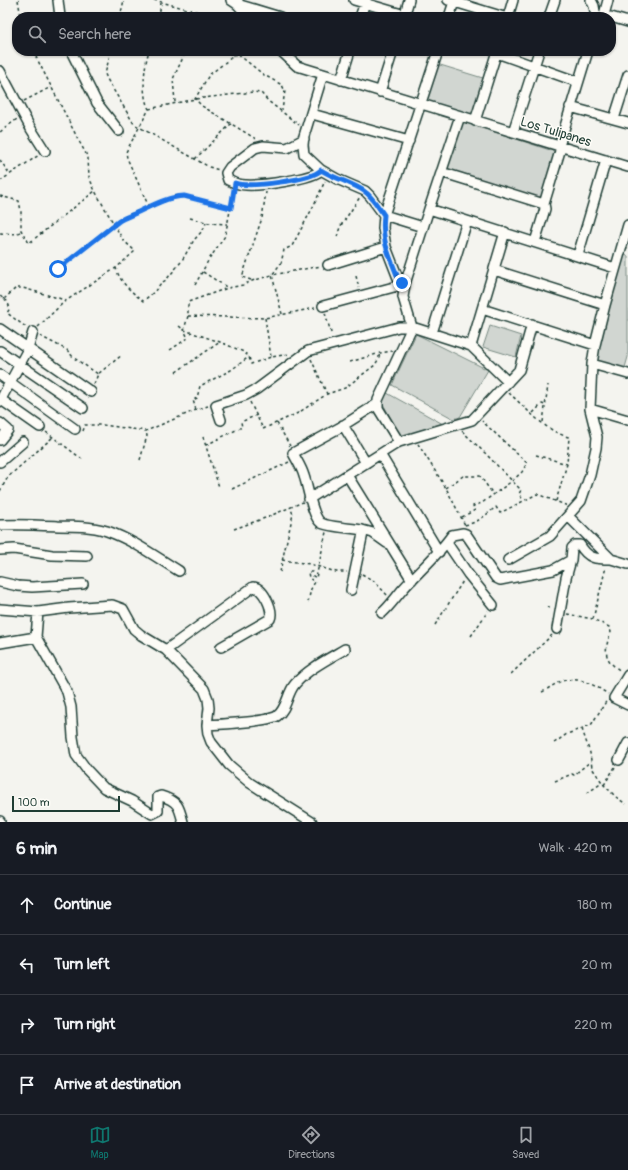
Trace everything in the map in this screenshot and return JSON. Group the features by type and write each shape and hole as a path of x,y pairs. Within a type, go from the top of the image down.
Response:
{"street":[{"path":"58,0 59,12"},
{"path":"354,0 365,2 393,12"},
{"path":"405,12 409,0"},
{"path":"509,12 513,0"},
{"path":"551,12 555,0"},
{"path":"591,0 599,12"},
{"path":"605,12 608,0"},
{"path":"235,1 245,12"},
{"path":"235,1 266,12"},
{"path":"450,12 451,1 487,12"},
{"path":"362,12 365,2"},
{"path":"616,20 628,22"},
{"path":"74,56 97,103 119,131"},
{"name":"Los Tulipanes","path":"290,56 297,66 628,167"},
{"path":"341,80 348,56"},
{"path":"380,92 391,56"},
{"path":"405,284 398,278 386,247 383,228 384,215 436,56"},
{"path":"475,120 496,56"},
{"path":"508,56 578,82"},
{"path":"513,132 537,56"},
{"path":"535,242 545,210 544,204 560,151 559,146 586,56"},
{"path":"0,71 30,129 45,151"},
{"path":"323,74 302,145 304,154 324,172 365,191 384,215 423,227"},
{"path":"614,119 628,79"},
{"path":"570,107 628,123"},
{"path":"312,114 409,141"},
{"path":"399,442 378,408 378,396 412,327 403,297 405,284 460,116"},
{"path":"305,135 287,148 270,146 255,148 230,167 226,173 228,180 245,185 267,184 313,176 324,172"},
{"path":"578,255 606,160"},
{"path":"441,172 544,204"},
{"path":"429,209 578,255 615,268"},
{"path":"432,333 468,221"},
{"path":"508,560 550,536 581,501 590,475 597,437 590,409 592,364 595,345 615,268 624,252 628,225"},
{"path":"471,346 505,232"},
{"path":"328,265 386,247"},
{"path":"494,270 605,305"},
{"path":"323,306 405,284"},
{"path":"482,309 595,345"},
{"path":"309,499 399,442 472,420 519,370 532,324"},
{"path":"220,420 216,404 246,395 263,385 308,351 398,327 412,327 471,346 506,385"},
{"path":"0,329 91,392"},
{"path":"33,332 28,349 0,400 40,427"},
{"path":"0,351 83,408"},
{"path":"592,364 627,371"},
{"path":"0,375 75,429"},
{"path":"377,404 295,456 304,475 309,499 319,520 322,523 373,533 391,546"},
{"path":"590,409 628,420"},
{"path":"0,424 8,430 0,440"},
{"path":"343,425 366,463"},
{"path":"0,462 23,442"},
{"path":"380,454 439,552"},
{"path":"347,475 412,580"},
{"path":"568,516 609,559"},
{"path":"0,525 26,524 80,526 97,529 135,544 179,571"},
{"path":"350,590 363,533 362,530"},
{"path":"382,613 452,536 463,533 466,534 496,578 500,580 553,570 571,560"},
{"path":"447,543 468,574 493,605"},
{"path":"557,630 572,548 576,545 580,545 585,553 596,559 609,559 628,564"},
{"path":"0,550 14,549 52,555 87,556"},
{"path":"0,582 32,587 83,584"},
{"path":"166,650 253,587 258,587 262,591 272,611 270,619 221,647"},
{"path":"0,609 38,612 112,605 123,609 134,629 166,650 204,689 208,699 209,708 207,725 211,742 229,765 250,784 312,822"},
{"path":"38,612 36,637 67,692 71,707 76,756 104,788 132,801 152,814 158,811 158,797 161,796 171,800 179,807 183,822"},
{"path":"0,642 36,637"},
{"path":"207,725 266,719 276,716 284,707 294,686 303,675 345,649"},
{"path":"628,675 614,698 628,706"},
{"path":"619,760 628,743"}],"path":[{"path":"18,0 20,12"},
{"path":"121,12 124,0"},
{"path":"154,0 198,12"},
{"path":"160,12 161,3"},
{"path":"33,332 65,300 116,268 135,251 124,240 113,225 95,191 89,177 89,164 86,152 36,56"},
{"path":"109,56 105,74 134,124 195,159 226,173"},
{"path":"148,56 145,92 146,104 149,109"},
{"path":"175,102 173,79 184,56"},
{"path":"195,99 209,75 233,56"},
{"path":"239,56 264,75 282,85 285,92 282,110"},
{"path":"18,105 51,87"},
{"path":"149,207 127,158 126,152 149,109 175,102 195,99 254,92 261,93 268,101 282,110 305,135"},
{"path":"195,99 202,106 270,146"},
{"path":"0,132 23,115"},
{"path":"195,159 231,124"},
{"path":"0,181 45,151"},
{"path":"0,160 9,174"},
{"path":"272,275 281,263 284,250 292,246 312,209 324,172"},
{"path":"195,285 208,261 225,236 235,183"},
{"path":"252,281 242,277 262,218 267,184"},
{"path":"0,196 19,201 21,211 21,230 29,243 95,191"},
{"path":"337,237 340,227 365,191"},
{"path":"58,269 113,225 127,216 176,196 184,196 231,208"},
{"path":"190,218 206,223 227,224"},
{"path":"116,268 127,288 143,301 166,280 181,262 194,240 203,230 206,223"},
{"path":"0,233 18,234 21,230"},
{"path":"170,350 188,338 184,330 188,316 188,302 272,275 328,265"},
{"path":"202,272 228,288"},
{"path":"272,275 282,315"},
{"path":"356,276 361,296"},
{"path":"4,299 16,288 22,288 65,300"},
{"path":"0,296 7,301 10,308 8,313 33,332 67,350 74,358 98,374"},
{"path":"188,316 265,318 323,306 334,344"},
{"path":"265,318 271,357"},
{"path":"179,326 184,330 244,352 249,357 251,364 271,357 293,354"},
{"path":"176,372 220,342"},
{"path":"350,362 380,353 400,350"},
{"path":"308,351 327,394"},
{"path":"246,395 263,429 298,413 327,394 345,388 375,365 380,353"},
{"path":"196,410 193,400 197,398 200,386 232,370 249,357"},
{"path":"506,385 532,414 559,435 568,437 567,464 556,501"},
{"path":"543,423 548,385"},
{"path":"75,429 82,433 86,425 103,425 146,431 196,410 216,404"},
{"path":"532,414 542,404 545,405"},
{"path":"206,445 242,427 241,422 257,415"},
{"path":"414,437 446,488 462,517 475,510 473,506 482,502 512,481 522,472 527,463 476,415"},
{"path":"232,488 295,456 277,423"},
{"path":"455,425 521,490 519,494 523,501"},
{"path":"40,427 82,459"},
{"path":"140,460 147,436 146,431"},
{"path":"0,491 8,477 53,437"},
{"path":"203,438 219,487"},
{"path":"536,455 567,464"},
{"path":"446,488 464,476 480,476 493,494"},
{"path":"465,525 482,519 496,506 500,513 537,494 575,508"},
{"path":"234,530 309,499"},
{"path":"280,572 293,514 290,507"},
{"path":"308,602 311,589 315,582 309,578 308,572 312,572 313,576 316,578 327,525"},
{"path":"593,619 609,559"},
{"path":"282,560 310,564 336,572 355,572 374,581 393,601"},
{"path":"434,625 468,574"},
{"path":"471,636 493,605"},
{"path":"547,608 593,619 609,627 611,632 606,645 608,660 611,665 628,675"},
{"path":"511,674 557,630"},
{"path":"542,692 567,680 579,680 591,683 610,695 592,725 582,730 567,734 554,743"},
{"path":"582,730 590,753 592,768 603,784 616,797 626,804"},
{"path":"587,793 603,784 619,760"},
{"path":"556,781 572,774 574,775 591,761"}],"shaded area":[{"path":"437,64 486,79 475,117 426,101"},
{"path":"461,121 556,152 541,201 445,171"},
{"path":"623,255 628,256 628,357 624,371 597,364 601,332"},
{"path":"490,326 521,336 516,357 483,347"},
{"path":"416,334 488,370 460,417 454,419 392,385"},
{"path":"387,393 443,424 402,439 382,402"}],"route":[{"path":"58,269 119,221 162,201 176,196 184,196 231,208 235,183 245,185 267,184 313,176 321,170 337,179 365,191 384,215 383,228 386,247 398,278 402,283"}]}
